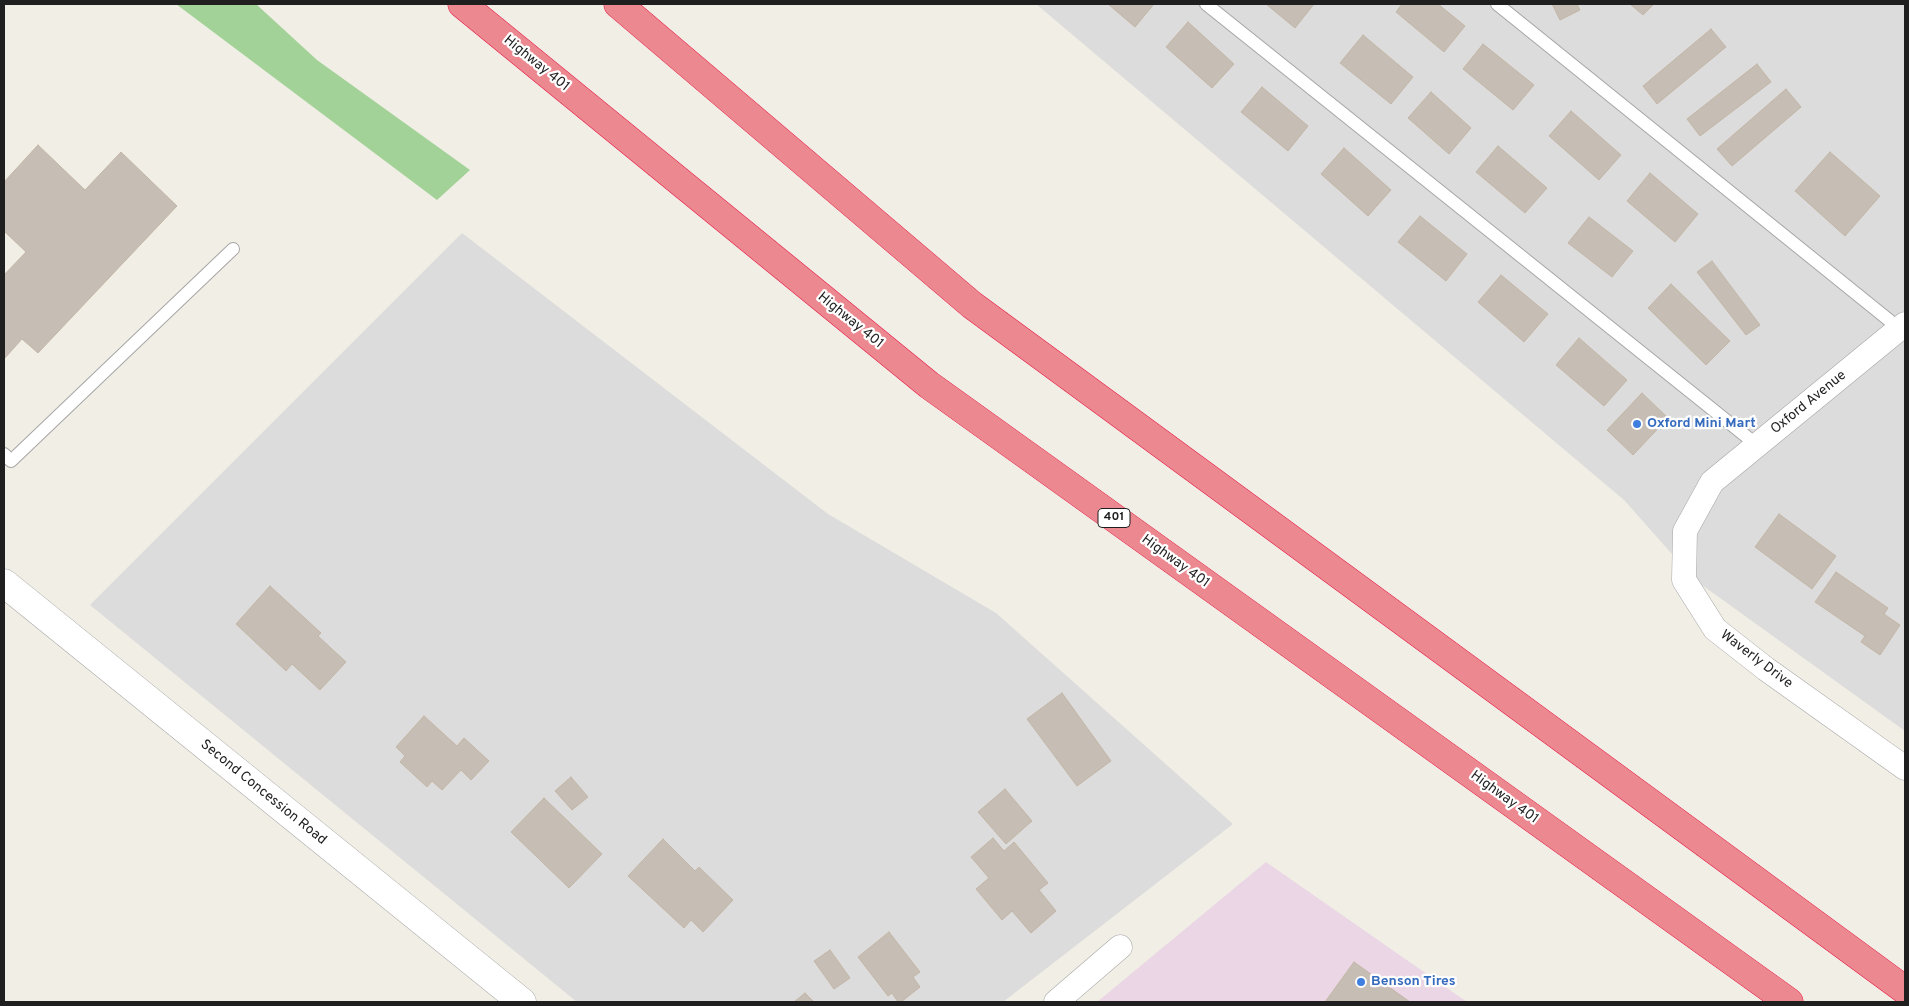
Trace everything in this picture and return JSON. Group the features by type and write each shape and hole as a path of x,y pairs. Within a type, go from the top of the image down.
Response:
{"highway":[{"name":"Highway 401","path":"462,4 928,385 1789,1002"},
{"path":"618,4 972,305 1905,990"}],"street":[{"name":"Oxford Avenue","path":"1712,482 1902,326"},
{"name":"Waverly Drive","path":"1712,482 1685,531 1684,580 1715,629 1766,669 1905,768"},
{"name":"Second Concession Road","path":"4,583 522,1002"},
{"path":"1056,1002 1120,947"}],"lane":[{"path":"1206,4 1757,445"},
{"path":"1497,4 1902,326"},
{"path":"4,454 11,460 233,249"}],"shaded area":[{"path":"1036,4 1905,4 1905,731 1695,580 1624,500"},
{"path":"462,233 828,514 996,613 1233,824 1003,1002 577,1002 90,605"},
{"path":"1266,862 1467,1002 1097,1002"}],"green space":[{"path":"176,4 256,4 317,60 470,170 437,200"}],"building":[{"path":"1108,4 1154,4 1135,27"},
{"path":"1266,4 1314,4 1295,28"},
{"path":"1402,4 1438,4 1465,26 1444,52 1396,12"},
{"path":"1552,4 1577,4 1580,10 1560,20"},
{"path":"1630,4 1654,4 1643,15"},
{"path":"1188,22 1234,64 1212,88 1166,47"},
{"path":"1711,29 1726,47 1657,104 1643,86"},
{"path":"1363,35 1413,77 1391,104 1340,63"},
{"path":"1483,44 1534,85 1513,110 1463,69"},
{"path":"1757,64 1771,82 1700,136 1687,119"},
{"path":"1262,87 1308,126 1288,151 1241,112"},
{"path":"1786,89 1801,107 1732,166 1717,149"},
{"path":"1431,92 1471,128 1449,154 1408,118"},
{"path":"1571,111 1621,155 1599,180 1549,136"},
{"path":"38,145 85,190 121,152 177,206 38,353 22,339 4,359 4,275 26,252 4,231 4,182"},
{"path":"1498,146 1547,188 1525,213 1476,172"},
{"path":"1344,148 1391,190 1368,216 1321,174"},
{"path":"1830,152 1880,196 1845,236 1795,191"},
{"path":"1650,173 1698,214 1675,242 1627,201"},
{"path":"1420,216 1467,254 1446,281 1398,242"},
{"path":"1589,217 1633,251 1612,277 1568,243"},
{"path":"1712,261 1760,325 1746,335 1697,272"},
{"path":"1501,275 1548,314 1524,342 1478,302"},
{"path":"1671,284 1730,341 1706,365 1648,308"},
{"path":"1579,338 1627,380 1604,406 1556,365"},
{"name":"Oxford Mini Mart","path":"1642,393 1668,418 1633,455 1607,430"},
{"path":"1779,514 1836,556 1812,589 1755,547"},
{"path":"1836,572 1888,608 1884,614 1900,625 1880,655 1861,642 1865,636 1815,602"},
{"path":"270,586 321,633 318,636 346,662 320,690 292,664 286,671 236,624"},
{"path":"1062,693 1111,761 1077,786 1027,719"},
{"path":"424,716 457,746 464,738 489,761 471,780 461,770 442,790 432,781 427,787 400,762 405,756 396,747"},
{"path":"571,777 588,797 572,810 555,791"},
{"path":"1005,789 1032,821 1006,844 978,812"},
{"path":"544,798 602,854 569,888 511,832"},
{"path":"993,838 1004,851 1014,842 1048,883 1039,890 1056,911 1031,933 1012,911 1002,920 976,889 989,878 971,857"},
{"path":"663,839 695,871 699,867 733,900 703,932 691,920 684,928 628,876"},
{"path":"889,932 920,972 913,977 920,987 901,1002 898,1002 892,993 888,996 858,957"},
{"path":"830,950 850,978 834,989 814,961"},
{"name":"Benson Tires","path":"1354,962 1410,1002 1325,1002"},
{"path":"805,993 814,1002 794,1002"}],"place":[{"name":"Oxford Mini Mart","path":"1637,424"},
{"name":"Benson Tires","path":"1361,982"}]}
